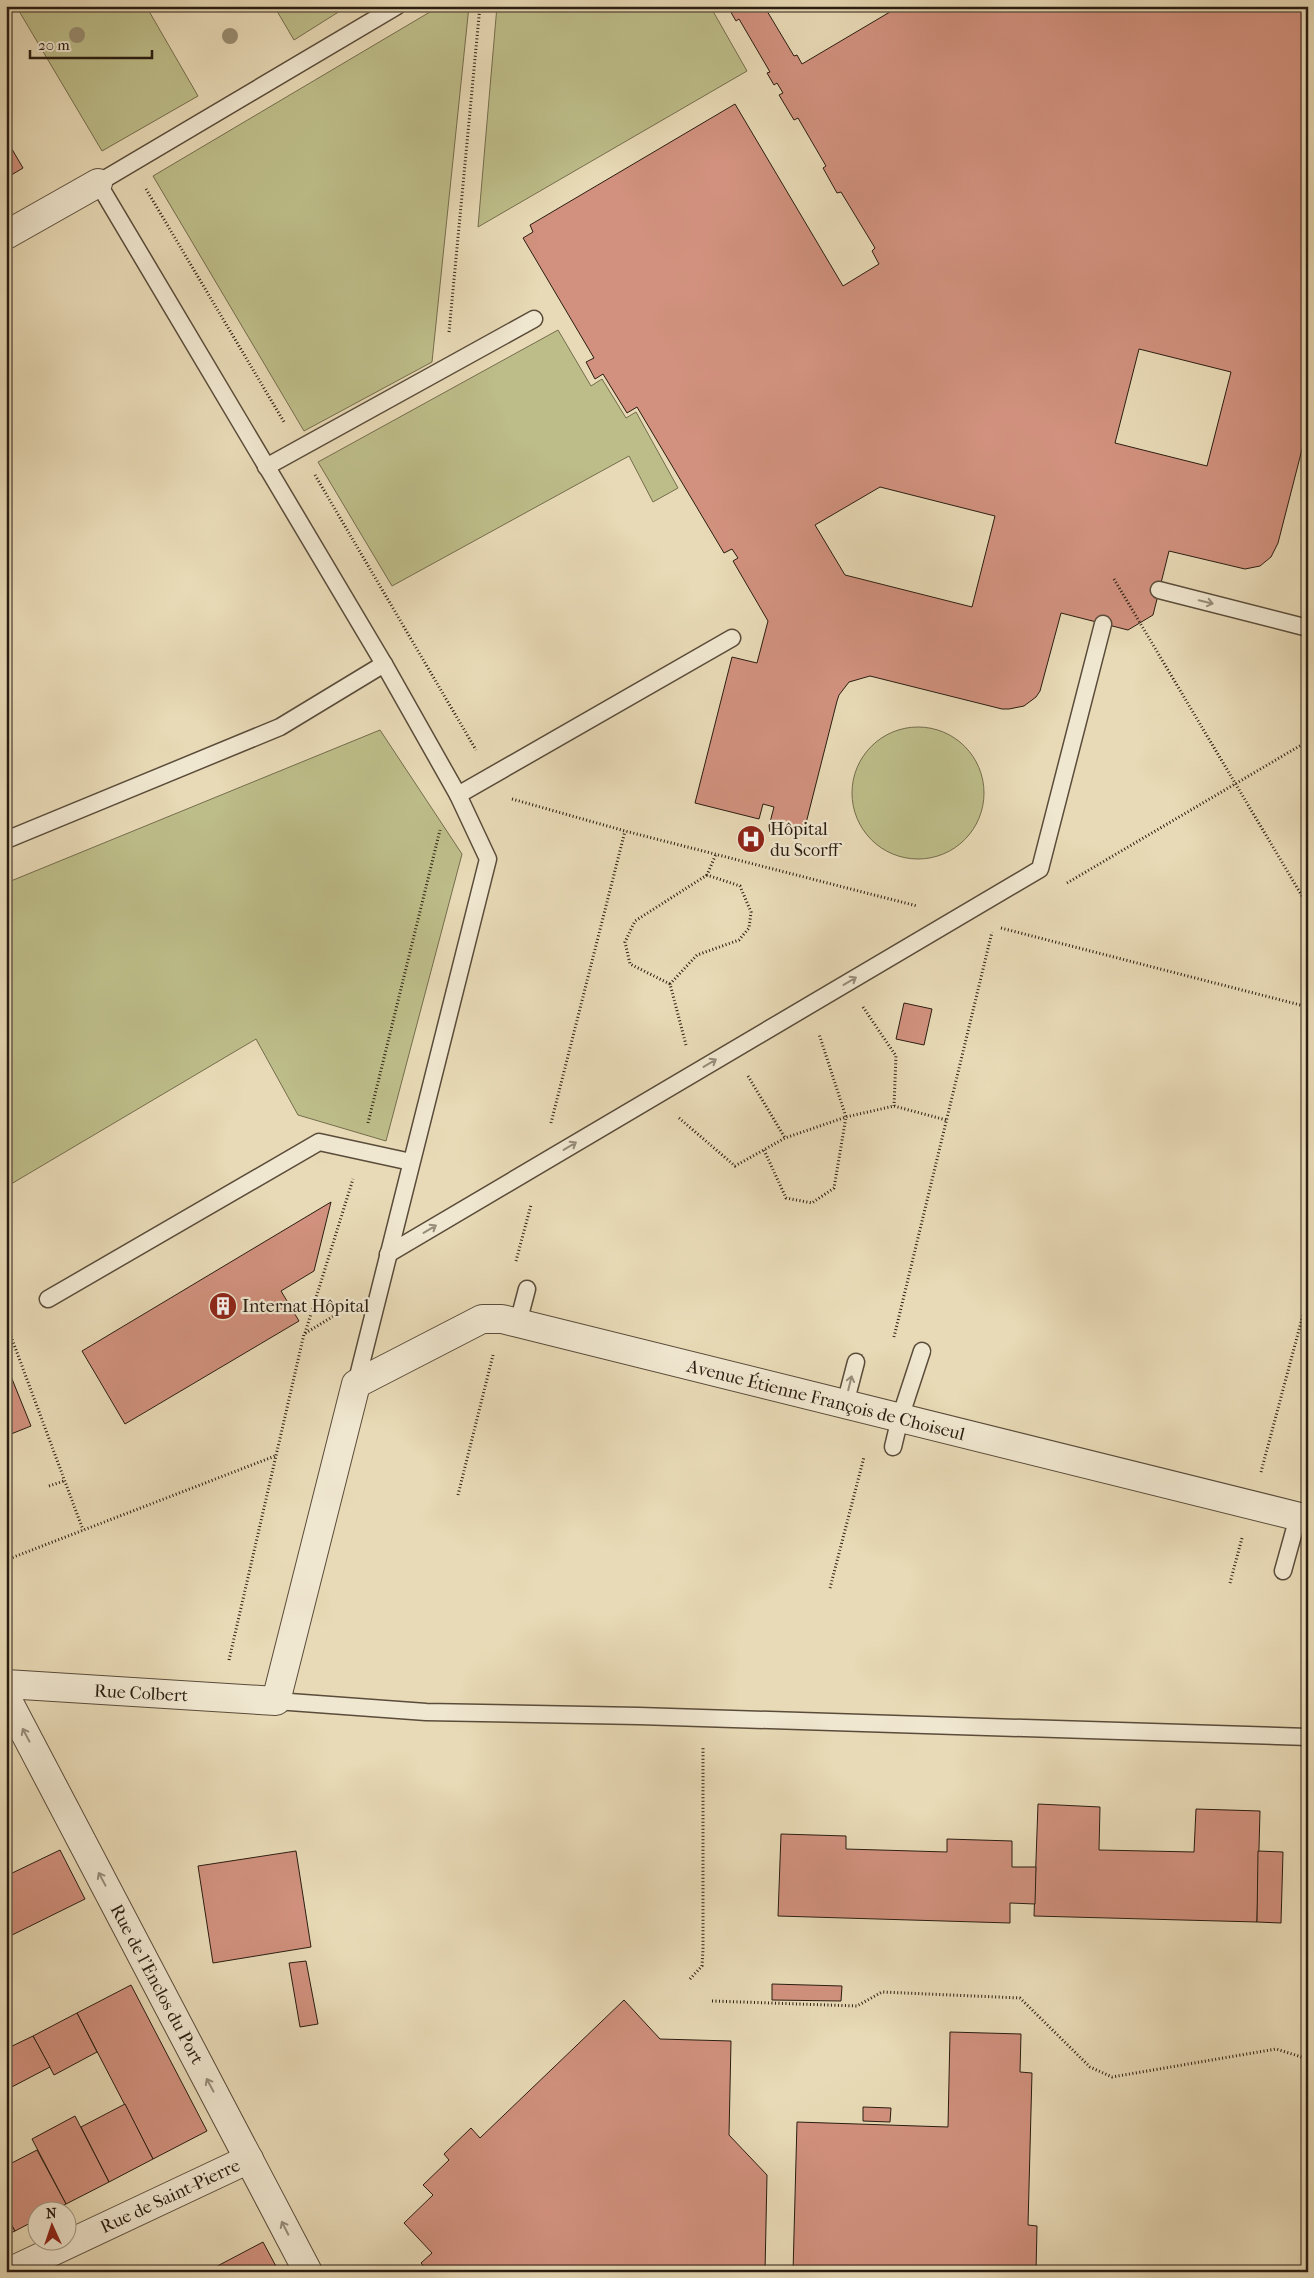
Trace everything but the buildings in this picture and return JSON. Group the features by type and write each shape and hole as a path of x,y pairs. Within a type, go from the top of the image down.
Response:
{"street":[{"path":"6,235 98,183"},
{"name":"Avenue Étienne François de Choiseul","path":"356,1384 482,1319 502,1319 1303,1518"},
{"path":"276,1700 356,1384"},
{"name":"Rue Colbert","path":"6,1684 276,1700"},
{"name":"Rue de l'Enclos du Port","path":"6,1697 308,2272"},
{"name":"Rue de Saint-Pierre","path":"9,2272 249,2158"}],"lane":[{"path":"356,1384 488,859 458,795 384,664 98,183 397,6"},
{"path":"266,467 534,319"},
{"path":"1159,590 1308,628"},
{"path":"388,1254 1040,869 1103,624"},
{"path":"458,795 732,638"},
{"path":"6,840 280,727 384,664"},
{"path":"48,1299 319,1142 411,1162"},
{"path":"518,1323 527,1289"},
{"path":"894,1447 888,1415 922,1350"},
{"path":"845,1404 856,1362"},
{"path":"1283,1572 1303,1518"},
{"path":"276,1700 426,1712 1308,1737"}],"path":[{"path":"446,368 480,6"},
{"path":"131,163 503,796 716,854 941,912 948,923"},
{"path":"1114,579 1308,906"},
{"path":"1061,887 1308,741"},
{"path":"229,1660 304,1334 362,1151 441,829 466,813"},
{"path":"693,1074 670,984 630,964 625,942 635,921 707,874 716,854"},
{"path":"670,984 697,956 739,940 749,928 751,912 740,886 707,874"},
{"path":"985,931 993,926 1308,1007"},
{"path":"892,1344 993,926"},
{"path":"854,1009 862,1005 896,1056 894,1106"},
{"path":"764,1150 786,1198 812,1203 834,1188 846,1117 818,1031 810,1036"},
{"path":"754,1069 746,1074 785,1138"},
{"path":"684,1111 676,1115 735,1166 785,1138 846,1117 894,1106 946,1120"},
{"path":"523,1206 531,1201"},
{"path":"304,1334 380,1288"},
{"path":"1230,1583 1308,1296"},
{"path":"6,1323 83,1530"},
{"path":"830,1588 888,1415"},
{"path":"6,1560 276,1456"},
{"path":"50,1486 64,1481"},
{"path":"690,1979 702,1966 703,1950 703,1719"},
{"path":"712,2001 857,2006 882,1992 1020,1998 1090,2067 1112,2077 1276,2049 1308,2058"}],"green space":[{"path":"16,6 146,6 198,96 102,151"},
{"path":"274,6 348,6 294,40"},
{"path":"440,6 469,6 432,362 304,431 153,176"},
{"path":"497,6 710,6 747,71 478,227"},
{"path":"558,330 591,386 602,379 626,418 636,412 678,488 653,502 629,456 392,586 318,462"},
{"path":"918,727 943,732 955,738 973,756 979,768 984,793 979,818 973,830 955,848 943,854 918,859 893,854 881,848 863,830 857,818 852,793 857,768 863,756 881,738 893,732"},
{"path":"380,730 462,854 386,1141 298,1115 256,1039 6,1187 6,883"}],"place":[{"name":"Hôpital du Scorff","path":"751,839"},
{"name":"Internat Hôpital","path":"223,1306"}]}
